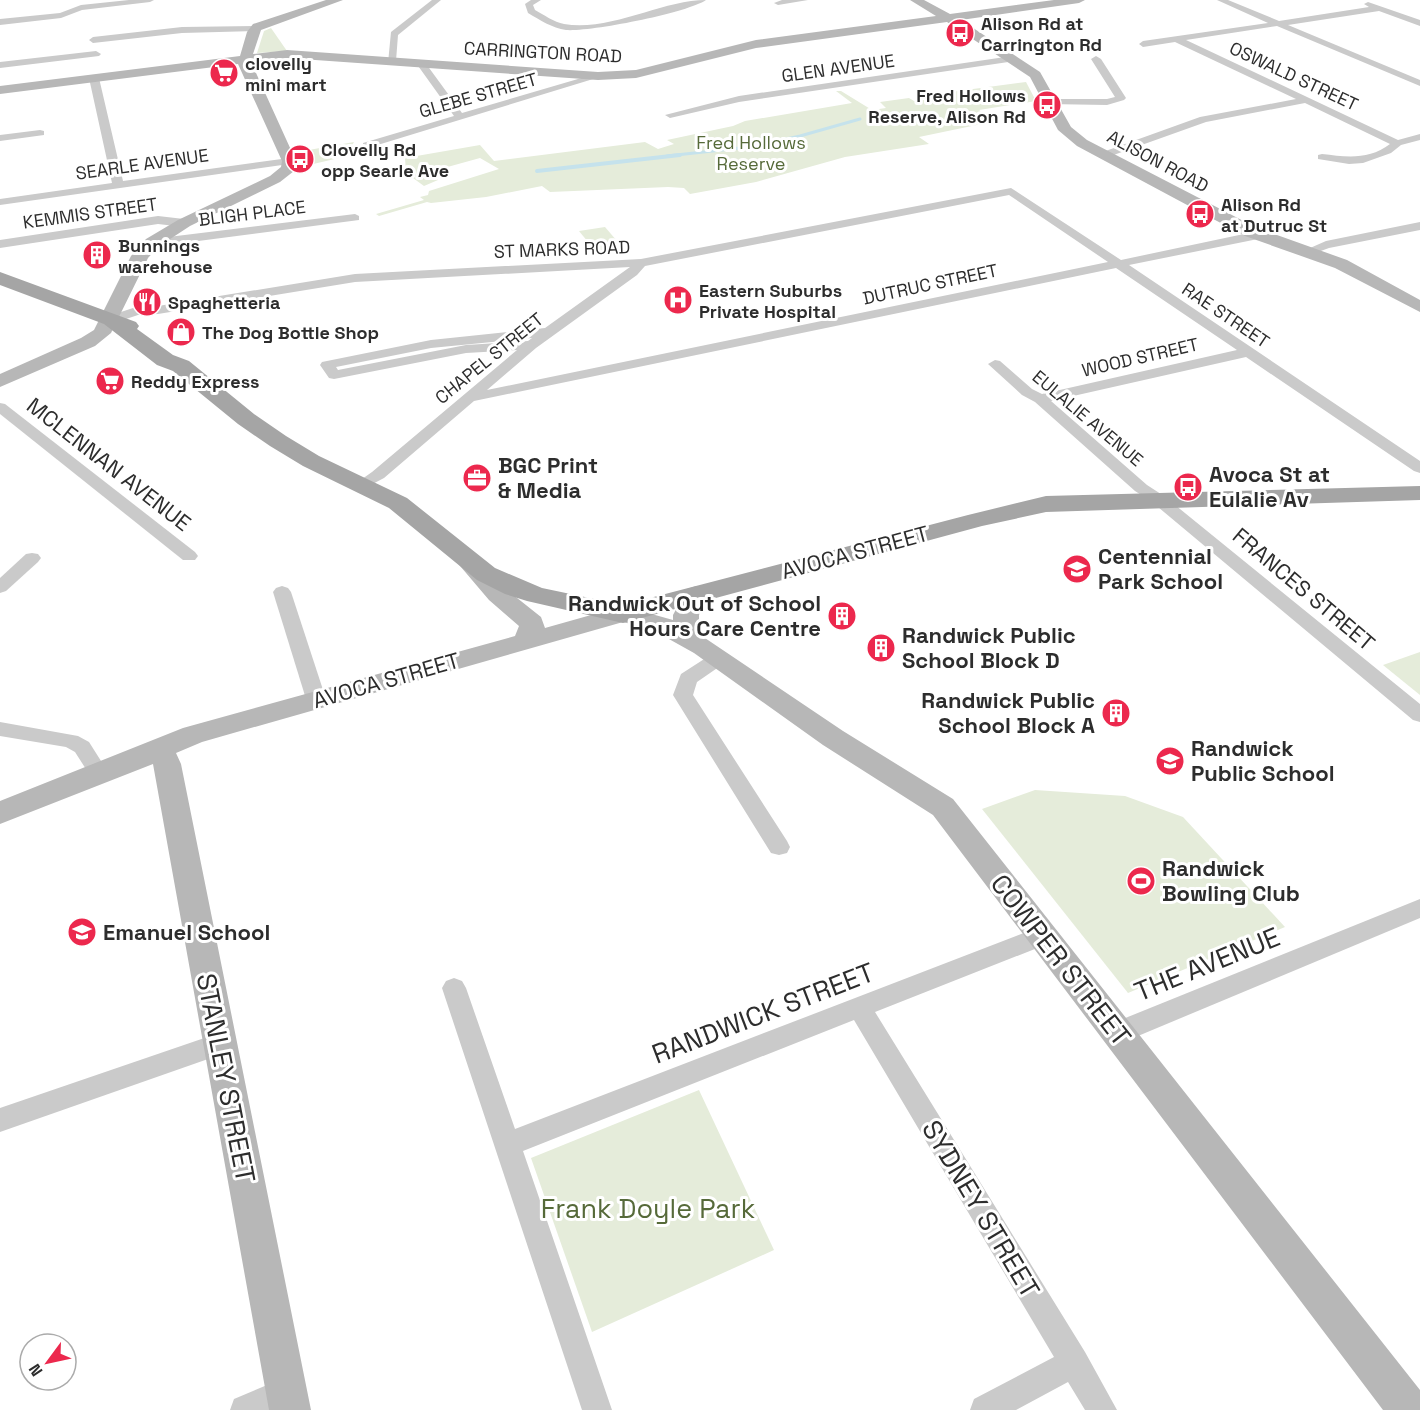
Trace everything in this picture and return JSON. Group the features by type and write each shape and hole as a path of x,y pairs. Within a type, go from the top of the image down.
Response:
{"main road":[{"path":"0,381 88,342 102,333 111,320 115,305 140,256 152,243 282,174 289,168 289,161 245,67 244,59 255,29 337,0"},
{"name":"ALISON ROAD","path":"916,0 949,18 1038,78 1069,134 1104,155 1258,235 1341,264 1419,305"},
{"name":"CARRINGTON ROAD","path":"0,90 287,54 598,75 636,74 756,44 1079,0"},
{"path":"0,278 111,320 165,360 181,366 246,419 278,441 311,461 398,502 486,574 515,588 623,614"},
{"name":"AVOCA STREET","path":"0,813 193,735 696,594 1035,506 1077,501 1420,493"},
{"path":"467,560 498,594 532,623 532,630 524,642"},
{"path":"686,637 686,615 696,594"},
{"name":"COWPER STREET","path":"623,614 659,623 686,637 833,738 943,807 1409,1410"},
{"name":"STANLEY STREET","path":"159,748 167,764 288,1401"}],"street":[{"path":"0,22 61,15 82,4 150,0"},
{"path":"391,61 394,34 437,0"},
{"path":"537,0 529,4 531,11 557,26 580,28 679,8 702,0"},
{"path":"778,3 804,0"},
{"path":"1221,0 1420,83"},
{"path":"1357,0 1420,23"},
{"path":"1143,44 1381,9"},
{"path":"118,185 92,37 182,30 255,29"},
{"name":"OSWALD STREET","path":"1176,39 1398,143"},
{"path":"0,65 96,54"},
{"name":"GLEN AVENUE","path":"670,115 739,99 1012,59"},
{"path":"1050,102 1107,102 1121,98 1096,59"},
{"path":"422,63 460,117"},
{"name":"GLEBE STREET","path":"367,145 598,75"},
{"path":"1104,155 1221,114 1307,100"},
{"path":"0,138 40,133"},
{"path":"1322,157 1348,161 1363,160 1387,151 1398,143 1420,137"},
{"name":"SEARLE AVENUE","path":"0,202 289,161"},
{"name":"ST MARKS ROAD","path":"111,320 136,311 158,310 355,278 640,263 1011,191"},
{"name":"RAE STREET","path":"1011,191 1420,468"},
{"name":"BLIGH PLACE","path":"152,243 355,218"},
{"name":"KEMMIS STREET","path":"0,244 158,220 172,220 184,224"},
{"path":"1307,252 1326,245 1420,226"},
{"name":"DUTRUC STREET","path":"468,398 1258,235"},
{"name":"CHAPEL STREET","path":"363,484 378,475 531,345 633,272 640,263"},
{"path":"531,345 466,349 334,375 327,365 431,344 550,332"},
{"name":"WOOD STREET","path":"1040,399 1248,352"},
{"name":"EULALIE AVENUE","path":"995,364 1027,392 1040,399 1141,488 1158,499"},
{"name":"MCLENNAN AVENUE","path":"0,407 189,556"},
{"name":"FRANCES STREET","path":"1158,499 1420,715"},
{"path":"0,586 32,558"},
{"path":"282,592 316,699"},
{"path":"719,658 688,679 683,695 779,847"},
{"path":"0,729 71,741 82,747 98,772"},
{"name":"THE AVENUE","path":"1117,1033 1420,908"},
{"name":"RANDWICK STREET","path":"506,1145 1042,936"},
{"path":"454,988 597,1410"},
{"name":"SYDNEY STREET","path":"860,1008 1102,1410"},
{"path":"0,1120 219,1044"},
{"path":"985,1410 1074,1363"},
{"path":"245,1410 288,1401"}],"green space":[{"path":"271,28 287,51 257,53 264,31"},
{"name":"Fred Hollows Reserve","path":"1026,82 1036,101 979,110 996,121 919,137 929,144 845,157 756,182 690,194 684,188 668,187 550,192 542,186 486,197 427,202 379,216 376,214 424,200 420,197 428,195 429,191 499,169 480,158 433,171 438,180 424,186 406,173 405,158 480,145 494,161 645,142 658,149 674,144 667,140 733,126 745,121 852,103 836,91 841,91 872,110 886,108 880,102 909,98 914,101 932,99 928,95"},
{"path":"354,142 351,147 356,154 309,165 303,151"},
{"path":"605,227 623,248 597,253 579,231"},
{"path":"1420,652 1420,695 1383,665"},
{"name":"Randwick Bowling Club","path":"1035,790 1125,796 1183,817 1285,927 1128,993 982,809"},
{"name":"Frank Doyle Park","path":"699,1090 774,1250 592,1332 531,1158"}],"waterway":[{"path":"667,156 749,147 800,136 860,119"},
{"path":"537,171 680,155"}],"place":[{"name":"Alison Rd at Carrington Rd","path":"960,33"},
{"name":"clovelly mini mart","path":"224,73"},
{"name":"Fred Hollows Reserve, Alison Rd","path":"1047,105"},
{"name":"Clovelly Rd opp Searle Ave","path":"300,159"},
{"name":"Alison Rd at Dutruc St","path":"1200,214"},
{"name":"Bunnings warehouse","path":"97,255"},
{"name":"Eastern Suburbs Private Hospital","path":"678,300"},
{"name":"Spaghetteria","path":"147,302"},
{"name":"The Dog Bottle Shop","path":"181,332"},
{"name":"Reddy Express","path":"110,381"},
{"name":"BGC Print & Media","path":"477,478"},
{"name":"Avoca St at Eulalie Av","path":"1188,487"},
{"name":"Centennial Park School","path":"1077,569"},
{"name":"Randwick Out of School Hours Care Centre","path":"842,616"},
{"name":"Randwick Public School Block D","path":"881,648"},
{"name":"Randwick Public School Block A","path":"1116,713"},
{"name":"Randwick Public School","path":"1170,761"},
{"name":"Randwick Bowling Club","path":"1141,881"},
{"name":"Emanuel School","path":"82,932"}]}
